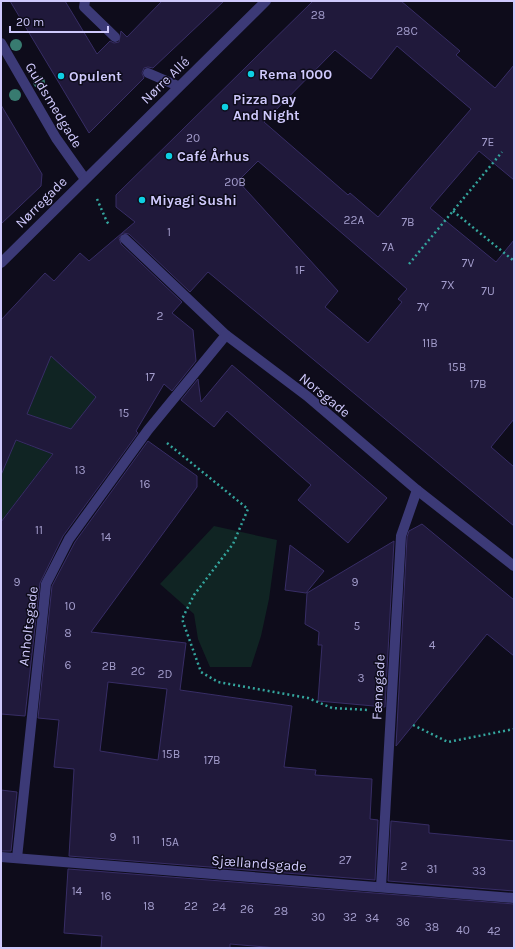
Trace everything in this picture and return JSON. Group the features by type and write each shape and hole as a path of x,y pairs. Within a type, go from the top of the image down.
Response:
{"street":[{"path":"85,1 84,7 115,37"},
{"name":"Nørre Allé","path":"84,179 266,1"},
{"name":"Guldsmedgade","path":"1,43 56,138 84,179"},
{"path":"148,73 178,86"},
{"name":"Nørregade","path":"1,263 84,179"},
{"name":"Norsgade","path":"124,239 226,335 306,396 417,490 514,566"},
{"name":"Anholtsgade","path":"17,858 46,584 69,539 78,526 148,430 226,335"},
{"name":"Fænøgade","path":"380,887 402,536 417,490"},
{"name":"Sjællandsgade","path":"1,857 514,898"}],"path":[{"path":"409,264 502,152"},
{"path":"84,179 94,193 106,222 124,239"},
{"path":"453,211 514,261"},
{"path":"178,451 248,509 233,544 194,595 182,619 201,672 218,682 308,698 332,708 390,714 448,742 514,728"}],"green space":[{"path":"42,347 135,350 73,427 1,522 1,435 36,448 48,421 27,414 35,395"},
{"path":"214,526 277,540 269,599 261,636 251,667 210,667 198,639 194,614 160,584"}],"building":[{"path":"10,1 65,1 97,54 110,41 114,43 119,42 121,31 127,37 162,1 224,1 153,68 144,68 142,73 144,78 89,133"},
{"path":"313,1 401,1 460,51 456,55 495,88 514,65 514,180 479,151 430,208 496,262 514,240 514,419 491,447 514,467 514,526 208,272 190,292 129,234 123,233 119,238 121,244 182,302 172,313 193,330 196,361 172,391 164,384 136,431 138,433 63,536 40,583 25,716 1,714 1,522 53,454 16,440 1,475 1,320 45,273 54,281 80,253 89,261 135,222 116,207 116,195","holes":["397,46 471,109 378,217 350,193 348,195 264,122 335,50 371,79","258,161 407,289 398,299 402,302 368,343 325,307 338,291 238,181","51,356 96,397 71,429 27,414"]},
{"path":"1,105 42,174 41,186 1,224"},
{"path":"232,365 387,498 348,543 298,500 311,485 227,411 214,427 181,400 198,379 201,402"},
{"path":"148,441 197,476 197,487 91,632 186,643 180,690 292,706 284,767 316,770 315,775 372,779 370,819 378,820 375,880 69,856 74,769 54,767 59,720 38,718 52,586 75,542","holes":["108,682 167,689 158,760 100,751"]},
{"path":"422,524 514,600 514,656 487,634 396,746 407,537 409,531"},
{"path":"394,541 385,707 318,701 322,645 318,645 319,632 305,624 307,593"},
{"path":"290,545 324,571 306,593 285,590"},
{"path":"1,790 17,792 11,851 1,851"},
{"path":"391,821 429,825 429,833 514,841 514,891 388,881"},
{"path":"68,869 514,904 514,948 277,948 230,944 230,948 101,948 102,936 64,933"}],"place":[{"name":"Rema 1000","path":"251,74"},
{"name":"Opulent","path":"61,76"},
{"name":"Pizza Day And Night","path":"225,107"},
{"name":"Café Århus","path":"169,156"},
{"name":"Miyagi Sushi","path":"142,200"}]}
